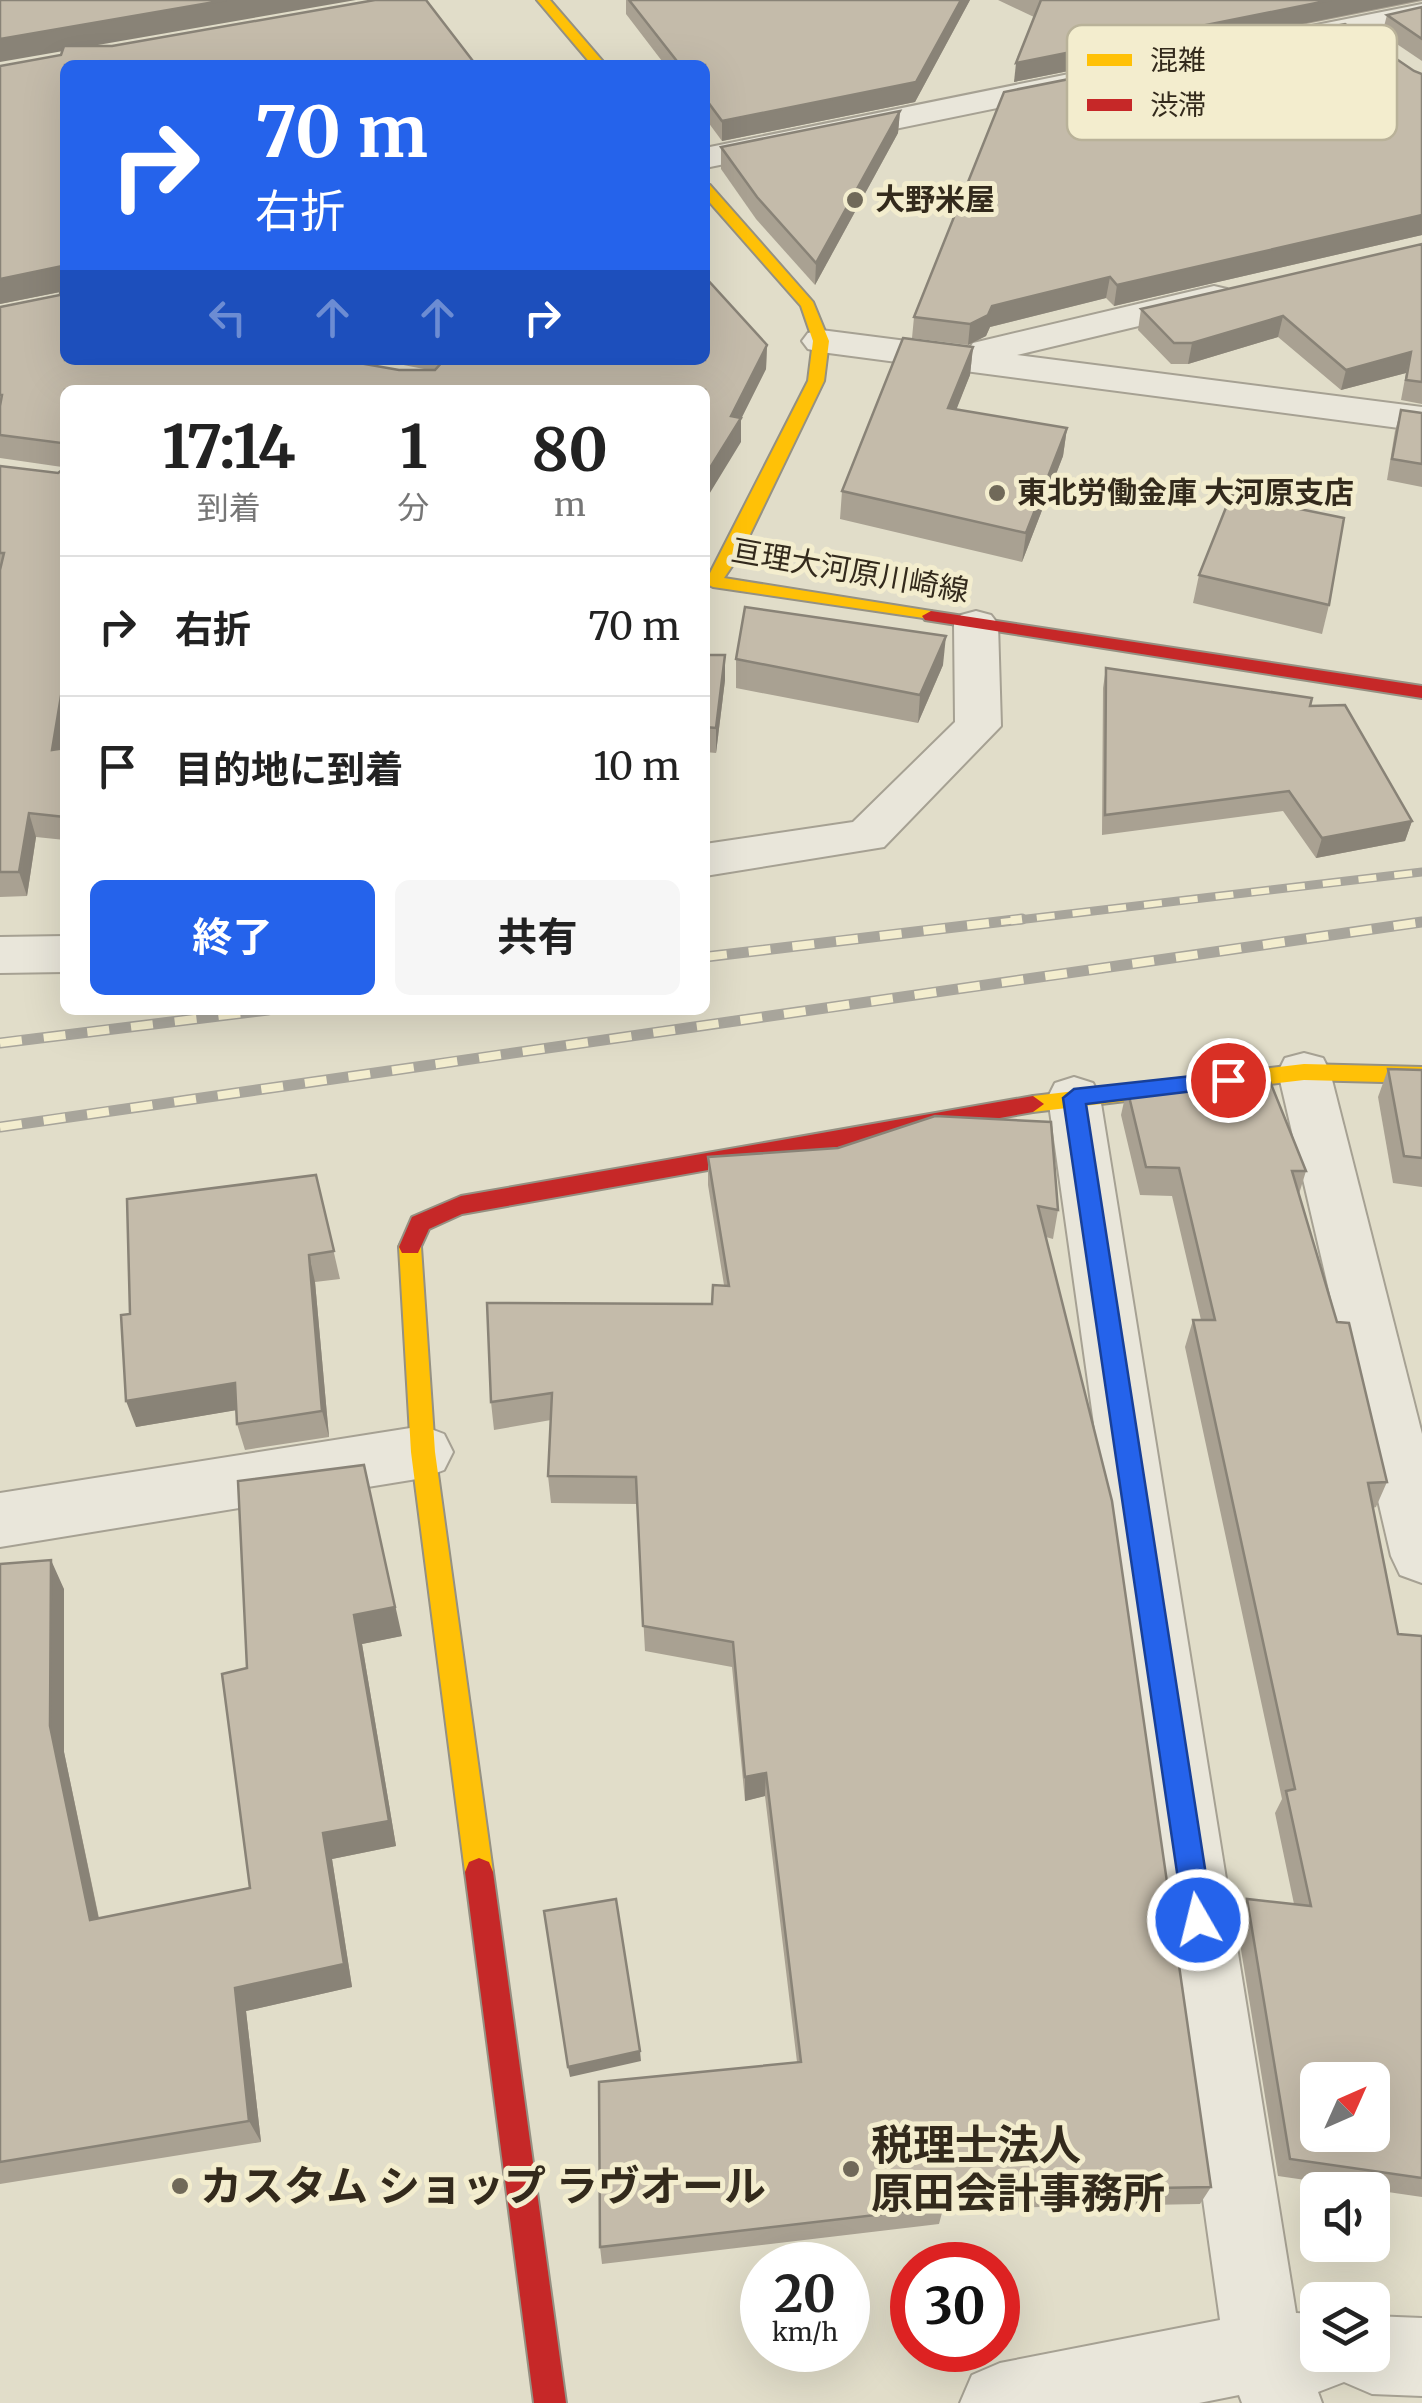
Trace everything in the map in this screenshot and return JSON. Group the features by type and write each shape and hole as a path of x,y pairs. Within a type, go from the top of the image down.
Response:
{"main road":[{"path":"543,0 595,60"},
{"path":"710,194 808,305 821,342"},
{"name":"亘理大河原川崎線","path":"710,580 816,381 821,342"},
{"name":"亘理大河原川崎線","path":"710,582 1422,692"},
{"path":"550,2403 424,1452 410,1239 423,1218 461,1205 775,1146 1074,1098 1304,1072 1422,1075"}],"street":[{"path":"1362,25 1422,13"},
{"path":"710,157 1067,85"},
{"path":"954,358 1254,288"},
{"path":"821,342 1422,419"},
{"path":"710,859 867,836 978,726 976,624"},
{"path":"0,955 60,954"},
{"path":"1304,1072 1422,1556"},
{"path":"1000,2403 1288,2369 1074,1098"},
{"path":"0,1520 424,1452"},
{"path":"1390,2356 1422,2357"}],"building":[{"path":"0,0 226,0 0,39"},
{"path":"375,0 426,0 472,60 60,60 60,266 0,279 0,66 61,55 64,46 112,46"},
{"path":"629,0 961,0 916,82 722,121 710,105 710,60 676,60"},
{"path":"1041,0 1331,0 1206,25 1067,25 1067,53 1016,63"},
{"path":"1422,7 1422,39 1387,15"},
{"path":"1397,59 1422,74 1422,215 1117,285 1110,277 992,306 988,315 970,324 914,317 1004,92 1067,79 1067,140 1397,140"},
{"path":"900,111 816,263 757,197 721,147"},
{"path":"1422,244 1422,382 1406,380 1411,352 1346,370 1283,316 1192,343 1174,343 1141,309"},
{"path":"710,282 767,345 731,416 741,418 710,468 710,385 60,385 60,443 0,435 0,307 60,295 60,365 370,365 435,370 440,365 710,365"},
{"path":"903,338 973,347 948,408 1067,428 1026,533 842,491"},
{"path":"1401,410 1422,413 1422,464 1392,459"},
{"path":"0,466 58,473 60,702 52,750 60,749 60,816 29,813 19,872 0,872 0,570 4,553 0,553"},
{"path":"1231,495 1344,518 1329,605 1199,575"},
{"path":"745,607 946,636 920,695 736,659"},
{"path":"710,655 725,655 716,728 710,727"},
{"path":"1106,668 1312,698 1310,706 1345,705 1412,821 1322,838 1289,791 1105,815"},
{"path":"1388,1069 1422,1070 1422,1158 1404,1156"},
{"path":"1269,1079 1306,1171 1292,1171 1337,1322 1349,1323 1387,1482 1368,1483 1398,1634 1422,1636 1422,2178 1290,2159 1247,1899 1311,1906 1286,1791 1295,1789 1193,1320 1215,1320 1179,1168 1146,1167 1127,1088"},
{"path":"935,1116 1051,1122 1058,1210 1038,1206 1112,1501 1211,2187 941,2192 944,2207 600,2247 599,2082 801,2062 766,1773 745,1777 733,1642 643,1626 636,1477 548,1476 552,1393 491,1402 487,1303 712,1304 713,1285 729,1286 708,1157 838,1148"},
{"path":"316,1175 334,1251 309,1255 322,1411 237,1424 235,1383 126,1401 121,1315 130,1314 127,1199"},
{"path":"364,1465 395,1607 354,1615 389,1821 323,1833 344,1964 235,1988 249,2121 0,2162 0,1564 51,1560 50,1726 90,1920 250,1888 222,1674 247,1668 238,1481"},
{"path":"616,1899 640,2051 568,2067 544,1911"}],"railway":[{"path":"1001,922 1422,872"},
{"path":"710,956 1022,919"},
{"path":"0,1127 1422,922"},
{"path":"0,1043 227,1015"}],"traffic: slow":[{"path":"543,0 595,60"},
{"path":"710,194 808,305 821,341 816,381 732,553 713,582 931,616"},
{"path":"1033,1104 1304,1072 1422,1075"},
{"path":"410,1247 423,1452 479,1872"}],"traffic: jam":[{"path":"931,616 1422,692"},
{"path":"410,1247 421,1223 461,1205 1033,1104"},
{"path":"479,1872 550,2403"}],"place":[{"name":"大野米屋","path":"855,200"},
{"name":"東北労働金庫 大河原支店","path":"997,493"},
{"name":"税理士法人 原田会計事務所","path":"851,2169"},
{"name":"カスタム ショップ ラヴオール","path":"180,2186"}],"route":[{"path":"1198,1920 1074,1098 1228,1080"}]}
